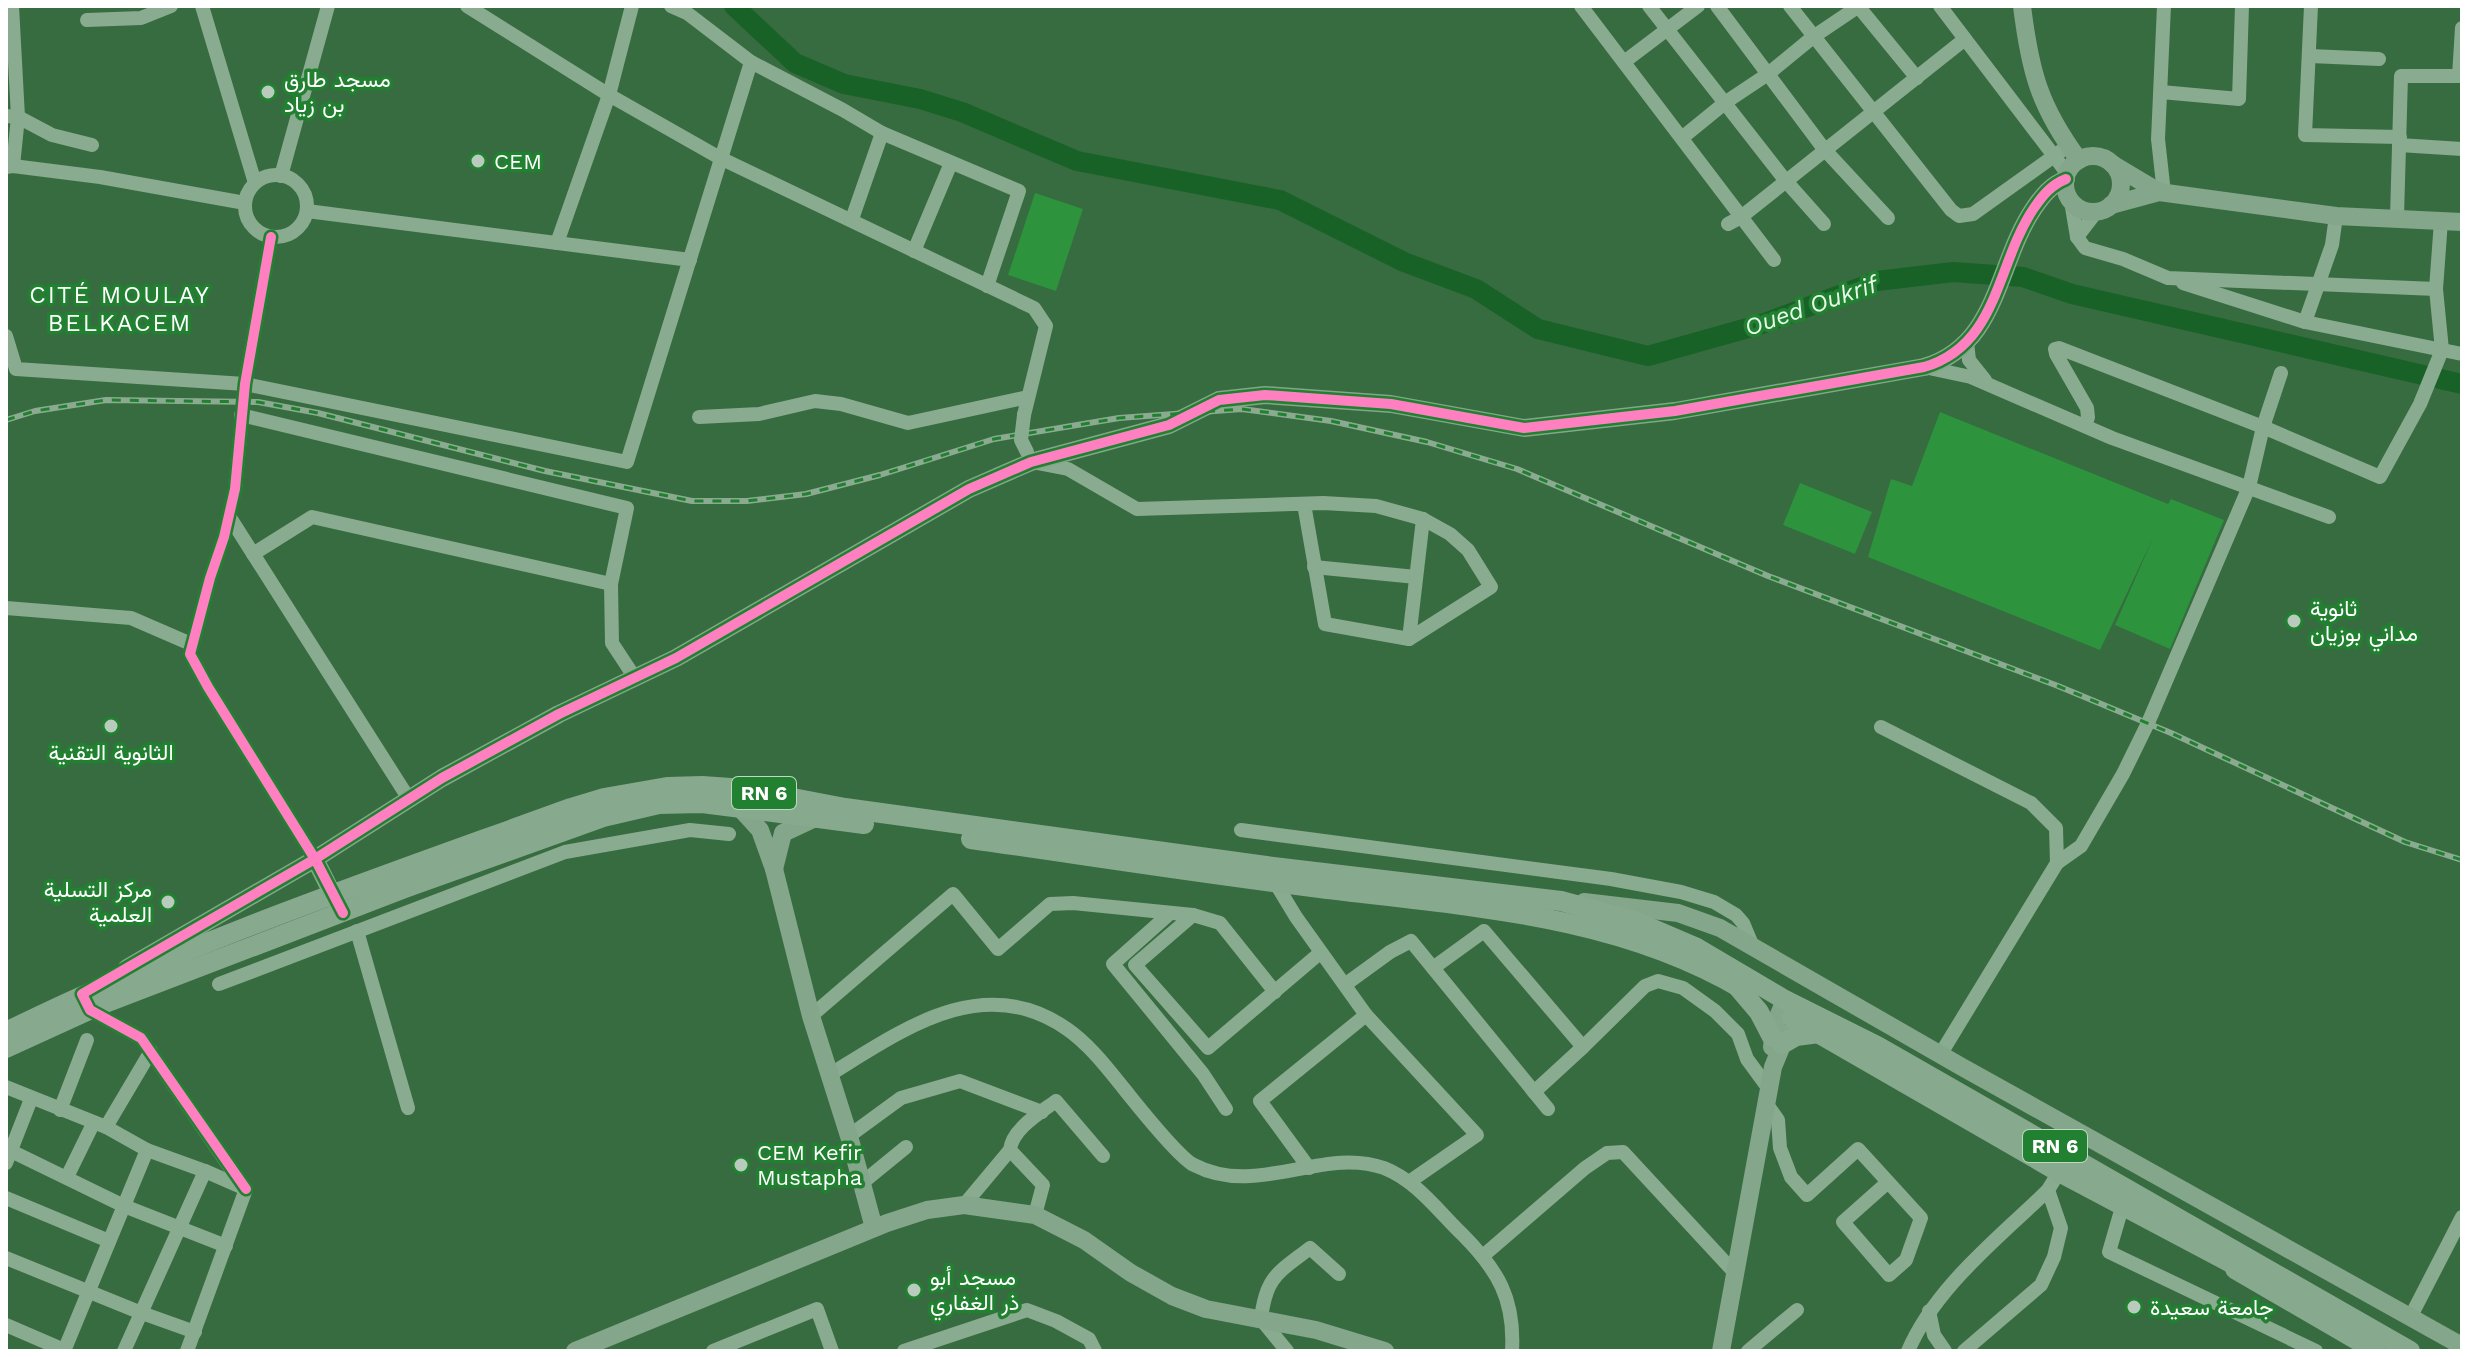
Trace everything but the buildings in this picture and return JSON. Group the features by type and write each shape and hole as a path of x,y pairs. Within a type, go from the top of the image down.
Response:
{"main road":[{"name":"RN 6","path":"6,1032 86,1002 231,955 338,904 604,798 653,789 702,786 745,789 780,813 845,808 1280,875 1506,912 1616,934 1674,955 1737,986 1877,1046 2393,1351"},
{"name":"RN 6","path":"6,1048 86,1002 190,950 603,817 659,804 702,803 1280,875 1561,901 1634,921 1697,948 1788,1008 1819,1033 2059,1172 2123,1204 2265,1261 2425,1351"},
{"path":"1737,986 1759,1012 1777,1041 1819,1033"},
{"name":"RN 6","path":"2183,1228 2376,1351"},
{"name":"RN 6","path":"2183,1228 2410,1351"}],"street":[{"path":"12,6 10,167 100,177 245,203"},
{"path":"87,20 141,18 171,6"},
{"path":"202,6 255,183"},
{"path":"281,176 328,6"},
{"path":"467,6 609,95 720,158 1034,308 1046,326 1024,415 1021,440 1029,457 1068,469 1137,509 1304,504 1376,506 1423,519 1450,534 1468,550 1491,587 1409,639 1325,624 1304,504"},
{"path":"557,243 609,95 632,6"},
{"path":"671,6 687,13 751,62 882,133 1019,191 987,286"},
{"path":"1581,6 1683,137 1734,221 1774,260"},
{"path":"1649,6 1785,180 1824,224"},
{"path":"1624,62 1698,6"},
{"path":"1717,6 1824,149 1888,218"},
{"path":"1790,6 1951,210 1959,216 1973,214 2067,163 2099,157 2162,192 2336,216 2462,222"},
{"path":"1683,137 1858,6 1917,78"},
{"path":"1940,6 2067,163"},
{"path":"2022,6 2028,54 2038,92 2067,163 2070,200 2081,245 2168,278 2305,322 2462,354"},
{"path":"2162,192 2159,155 2164,6"},
{"path":"2161,92 2239,99 2242,6"},
{"path":"2311,6 2305,135 2400,141 2462,149"},
{"path":"2397,217 2401,76 2460,76 2462,28"},
{"path":"1734,221 1965,39"},
{"path":"2310,56 2379,59"},
{"path":"6,336 11,371 245,384 627,462 751,62"},
{"path":"12,116 52,135 92,145"},
{"path":"852,219 882,133"},
{"path":"914,251 951,163"},
{"path":"246,1189 141,1038 86,1002 442,778 559,714 676,658 928,511 1029,457 1169,425 1219,400 1265,395 1391,404 1524,428 1675,411 1944,361 1967,342 1989,313 2019,232 2067,163"},
{"path":"2077,237 2119,192 2121,184 2112,164"},
{"path":"281,176 291,178 304,192 307,211 298,229 281,237 271,237 253,227 245,203 255,183 263,178 281,176"},
{"path":"2034,208 2054,200 2070,200 2085,211 2162,192"},
{"path":"307,211 690,260"},
{"path":"2305,322 2332,245 2336,216"},
{"path":"2085,426 2087,408 2055,349 2075,353 2263,427 2380,477 2420,404 2442,350 2436,289 2441,221"},
{"path":"271,237 245,384 235,489 190,654 315,859 338,904"},
{"path":"2168,278 2436,289"},
{"path":"1967,342 1969,360 1991,386"},
{"path":"1924,367 1960,374 2085,426 2329,517"},
{"path":"1940,1055 2057,863 2081,846 2123,774 2249,487 2263,427 2281,373"},
{"path":"699,417 759,414 815,401 841,404 908,423 1028,397"},
{"path":"241,415 627,508 611,584 612,643 635,678"},
{"path":"229,516 409,799"},
{"path":"253,554 312,517 611,584"},
{"path":"1409,639 1423,519"},
{"path":"1314,567 1416,577"},
{"path":"6,608 131,618 191,644"},
{"path":"1881,727 2031,803 2056,828 2057,863"},
{"path":"739,807 760,830 774,869 811,1016 874,1228"},
{"path":"760,830 780,813"},
{"path":"774,869 780,813"},
{"path":"219,984 565,852 690,830 729,834"},
{"path":"1241,830 1611,879 1681,892 1714,902 1736,915 1743,923 1753,947"},
{"path":"1483,893 1489,865"},
{"path":"1280,875 1320,953 1346,984 1366,1015 1477,1135 1409,1182"},
{"path":"811,1016 953,894 998,949 1050,904 1073,903 1168,915 1193,915 1220,923 1275,992"},
{"path":"1561,901 1678,913 1707,922 2462,1346"},
{"path":"1168,915 1113,964 1203,1074 1226,1109"},
{"path":"1193,915 1135,965 1208,1048 1320,953"},
{"path":"357,931 408,1108"},
{"path":"1433,968 1484,931 1583,1047"},
{"path":"1674,955 1734,936"},
{"path":"1346,984 1390,952 1411,941 1548,1109"},
{"path":"231,955 238,976"},
{"path":"1534,1092 1645,986 1658,981 1683,988 1715,1011 1738,1034 1778,1120 1780,1148 1791,1177 1807,1195 1858,1149 1921,1218 1906,1260 1889,1275 1843,1222 1888,1182"},
{"path":"829,1075 941,1012 990,1005 1022,1007 1067,1029 1104,1065 1191,1164 1226,1177 1277,1175 1346,1163 1383,1168 1409,1182 1484,1255 1502,1287 1514,1322 1512,1351"},
{"path":"1721,1351 1777,1041 1788,1008"},
{"path":"1309,1168 1260,1101 1366,1015"},
{"path":"60,1110 87,1040"},
{"path":"67,1177 151,1051"},
{"path":"849,1136 901,1098 960,1081 1042,1112"},
{"path":"6,1087 147,1150 246,1189"},
{"path":"31,1099 10,1148 124,1206 226,1246"},
{"path":"964,1205 1010,1150 1011,1140 1056,1101 1103,1156"},
{"path":"862,1183 906,1147"},
{"path":"6,1325 64,1350 147,1150"},
{"path":"1010,1150 1043,1185 1035,1215"},
{"path":"1484,1255 1585,1168 1607,1153 1623,1152 1735,1273"},
{"path":"124,1351 205,1171"},
{"path":"1908,1351 1929,1311 1951,1285 2048,1190 2059,1172"},
{"path":"187,1351 246,1189"},
{"path":"1964,1351 2041,1285 2054,1257 2061,1228 2048,1190"},
{"path":"6,1198 109,1241"},
{"path":"2123,1204 2109,1252 2316,1351"},
{"path":"575,1351 874,1228 927,1210 964,1205 1035,1215 1084,1240 1131,1273 1172,1296 1206,1309 1316,1330 1385,1351"},
{"path":"2411,1316 2462,1217"},
{"path":"1287,1351 1261,1319 1263,1300 1272,1278 1310,1248 1339,1274"},
{"path":"6,1258 195,1332"},
{"path":"713,1351 730,1348 817,1309 832,1351"},
{"path":"904,1351 1027,1310 1089,1339 1095,1351"},
{"path":"1748,1351 1797,1310"},
{"path":"1929,1311 1934,1335 1945,1351"}],"green space":[{"path":"1035,193 1083,209 1056,291 1008,275"},
{"path":"1940,412 2168,504 2171,499 2224,520 2170,649 2115,625 2153,538 2100,650 1868,557 1891,479 1912,486"},
{"path":"1800,483 1872,512 1855,554 1783,525"}],"waterway":[{"name":"Oued Oukrif","path":"734,6 795,63 844,84 920,99 962,112 1077,161 1280,200 1404,262 1476,289 1538,329 1648,356 1762,324 1877,281 1953,272 2023,277 2072,294 2462,384"}],"railway":[{"path":"6,420 35,411 106,400 258,402 318,413 545,471 692,501 747,501 806,494 880,475 994,439 1119,418 1242,409 1331,421 1427,442 1517,469 1768,576 2058,686 2171,733 2405,842 2462,860"}],"cycle path":[{"path":"343,913 315,859 442,778 559,714 676,658 969,489 1031,462 1169,425 1219,400 1265,395 1391,404 1524,428 1675,411 1924,367 1949,356 1967,341 1982,322 2021,230 2048,191 2066,179"},
{"path":"246,1189 141,1038 90,1010 82,994 315,859 190,654 235,489 245,384 271,237"}],"place":[{"name":"مسجد طارق بن زياد","path":"268,92"},
{"name":"CEM","path":"478,161"},
{"name":"ثانوية مداني بوزيان","path":"2294,621"},
{"name":"الثانوية التقنية","path":"111,726"},
{"name":"مركز التسلية العلمية","path":"168,902"},
{"name":"CEM Kefir Mustapha","path":"741,1165"},
{"name":"مسجد أبو ذر الغفاري","path":"914,1290"},
{"name":"جامعة سعيدة","path":"2134,1307"}],"district":[{"name":"CITÉ MOULAY BELKACEM","path":"120,309"}]}
